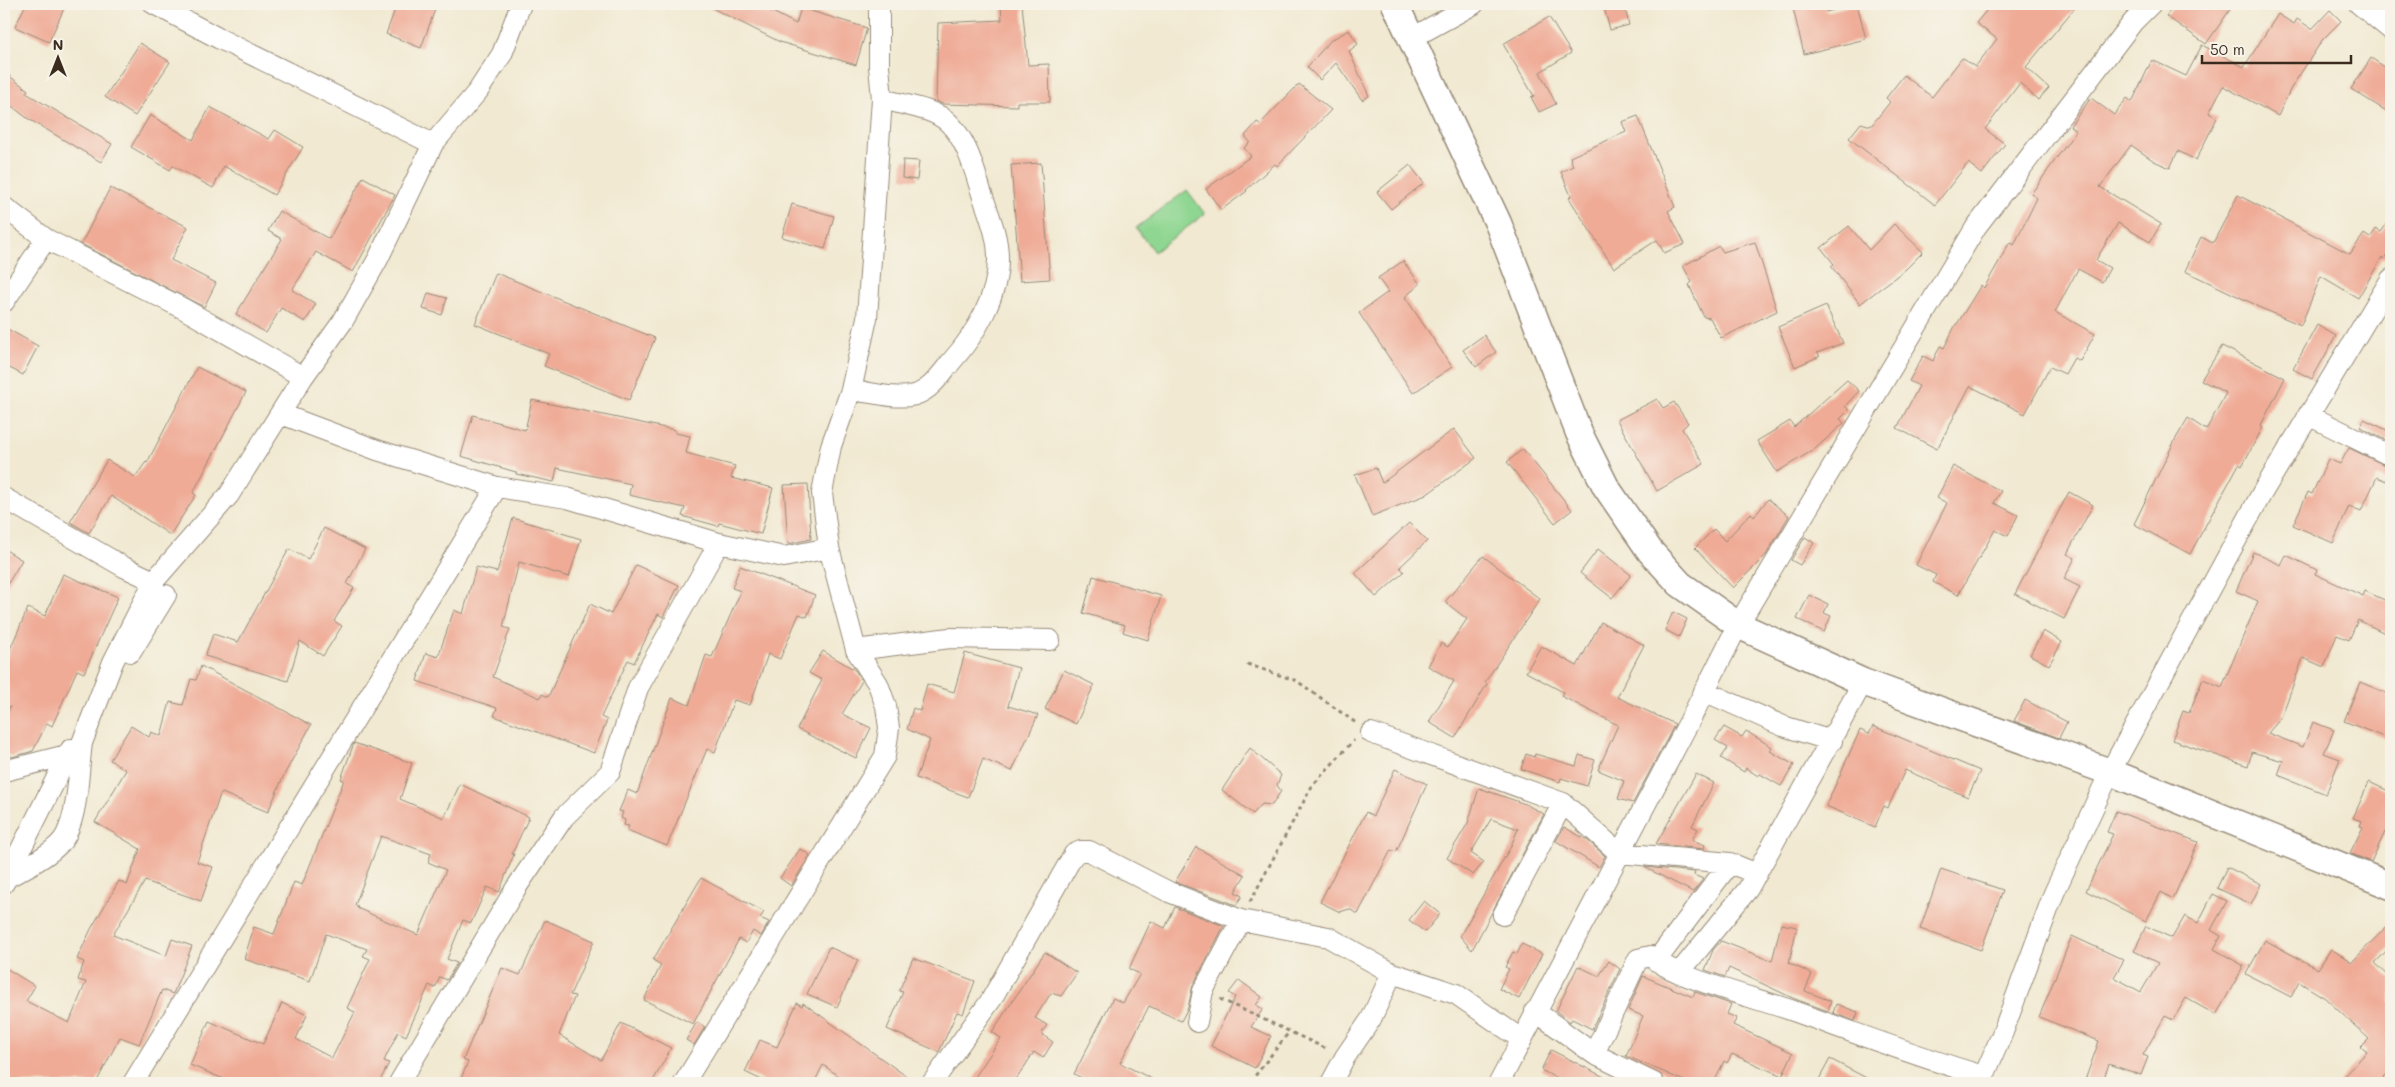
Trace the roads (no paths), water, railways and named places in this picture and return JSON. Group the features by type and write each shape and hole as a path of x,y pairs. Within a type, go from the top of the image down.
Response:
{"main road":[{"path":"1395,4 1498,223 1579,432 1606,487 1650,551 1680,584 1738,625 1863,682 2110,772 2391,886"}],"street":[{"path":"154,4 220,39 433,144"},
{"path":"4,771 67,755 76,756 113,662 160,588 229,495 281,414 302,377 347,313 378,259 433,144 478,90 502,54 521,4"},
{"path":"684,1083 886,756 889,728 886,706 878,684 856,650 829,548 822,493 831,446 851,390 867,318 882,99 879,66 879,4"},
{"path":"1500,1083 1535,1011 1690,722 1738,625 1976,227 2133,22 2151,4"},
{"path":"2359,4 2391,30"},
{"path":"1410,39 1464,6"},
{"path":"851,390 899,396 915,395 930,387 973,334 985,312 995,282 998,259 991,221 962,139 948,122 931,112 882,99"},
{"path":"4,207 46,239 184,309 302,377"},
{"path":"4,302 46,239"},
{"path":"1594,1054 1638,960 1651,956 1656,962 1679,973 1796,1012 1982,1079 2003,1032 2054,893 2110,772 2262,493 2391,279"},
{"path":"281,414 377,450 497,487 567,498 720,544 784,557 829,548"},
{"path":"2308,415 2391,456"},
{"path":"133,1083 497,487"},
{"path":"4,498 160,588"},
{"path":"399,1083 516,888 559,825 610,772 638,688 720,544"},
{"path":"5,880 67,755 84,729 160,588"},
{"path":"856,650 950,638 1050,640"},
{"path":"1679,973 1748,890 1863,682"},
{"path":"1704,691 1783,726 1832,741"},
{"path":"5,880 37,863 65,837 73,812 84,729"},
{"path":"1371,733 1563,803 1619,853 1730,863 1757,874"},
{"path":"1503,914 1563,803"},
{"path":"932,1083 990,1000 1074,854 1081,850 1089,851 1169,892 1240,920 1328,937 1392,973 1456,994 1521,1039"},
{"path":"1656,962 1730,863"},
{"path":"1197,1022 1203,992 1240,920"},
{"path":"1331,1083 1345,1057 1371,1019 1392,973"},
{"path":"1535,1011 1594,1054 1654,1083"}]}
